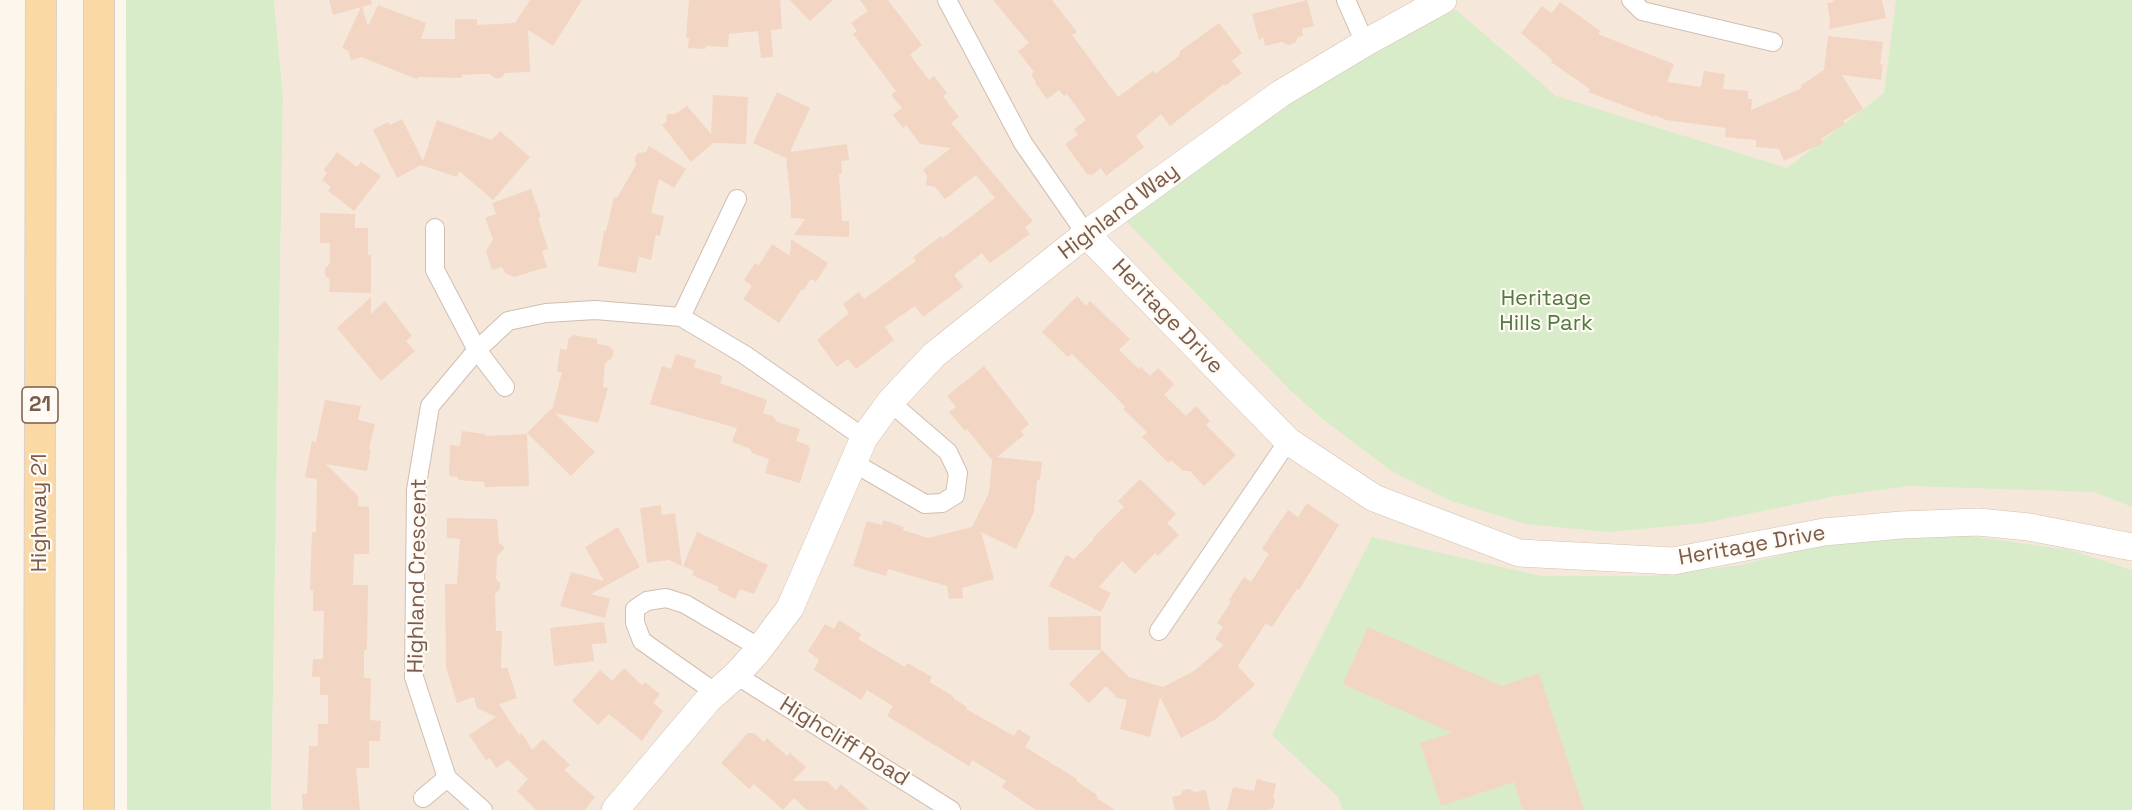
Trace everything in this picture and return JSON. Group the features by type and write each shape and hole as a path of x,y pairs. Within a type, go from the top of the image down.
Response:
{"main road":[{"name":"Highway 21","path":"39,810 41,0"},
{"path":"99,0 99,810"}],"street":[{"name":"Heritage Drive","path":"947,0 1023,143 1086,234 1288,441 1374,498 1519,553 1673,561 1824,532 1901,525 1977,522 2029,527 2132,547"},
{"path":"1346,0 1365,43"},
{"name":"Highland Way","path":"615,810 708,700 736,675 760,648 790,608 864,438 890,402 933,355 1086,234 1280,94 1365,43 1412,8 1443,0"},
{"path":"1631,0 1642,11 1773,42"},
{"path":"681,317 737,199"},
{"path":"435,228 435,270 477,350 505,387"},
{"name":"Highland Crescent","path":"447,778 414,677 416,490 430,406 477,350 508,321 546,313 595,310 681,317 745,355 864,438"},
{"path":"854,463 925,504 942,503 955,495 958,473 948,452 890,402"},
{"path":"1159,631 1288,441"},
{"path":"716,693 642,641 635,623 635,609 647,601 666,598 685,604 760,648"},
{"name":"Highcliff Road","path":"736,675 951,810"},
{"path":"423,798 447,778 483,810"}],"shaded area":[{"path":"274,0 2132,0 2132,810 271,810 283,96"}],"green space":[{"path":"126,0 274,0 283,96 271,810 127,810"},
{"name":"Heritage Hills Park","path":"1896,0 2132,0 2132,507 2094,492 1909,486 1836,496 1704,523 1608,532 1525,524 1451,501 1393,472 1325,421 1291,391 1124,219 1353,56 1456,10 1556,96 1787,168 1884,93"},
{"path":"1962,535 2070,550 2132,570 2132,810 1343,810 1338,797 1272,735 1372,537 1541,576 1651,576 1740,565 1841,541"}],"building":[{"path":"329,0 371,0 372,4 362,7 368,26 378,5 426,23 421,39 455,39 455,19 477,19 477,25 515,23 530,0 582,0 553,46 528,30 530,72 505,73 501,78 483,74 462,75 462,78 418,77 417,79 361,57 351,60 348,51 342,48 361,7 333,15"},
{"path":"689,0 780,0 782,29 771,30 773,57 761,58 758,31 729,34 728,47 688,48 689,38 686,38"},
{"path":"790,0 833,0 810,21"},
{"path":"860,0 888,0 922,45 910,55 929,80 934,76 947,93 943,96 959,117 951,123 1033,221 1025,227 1030,234 990,263 982,253 954,275 963,287 923,317 915,306 885,327 894,340 856,369 848,359 837,367 817,340 849,313 843,304 859,292 864,299 916,261 913,257 941,236 943,238 995,198 976,175 945,199 935,187 926,185 927,176 923,170 951,148 920,144 906,125 903,128 893,115 902,108 891,95 896,91 853,34 857,31 851,23 868,11"},
{"path":"993,0 1052,0 1077,32 1072,35 1118,97 1153,71 1155,74 1179,56 1180,51 1219,23 1242,53 1232,61 1242,73 1225,86 1224,84 1170,126 1161,114 1136,136 1144,147 1106,176 1101,168 1092,175 1087,174 1065,144 1078,135 1074,129 1086,120 1067,94 1064,96 1059,90 1047,99 1035,83 1031,74 1034,72 1018,51 1029,43"},
{"path":"1307,0 1314,26 1302,29 1303,36 1298,37 1295,43 1288,45 1282,42 1265,46 1263,37 1259,40 1252,14"},
{"path":"1833,0 1882,0 1886,18 1829,29 1827,3 1834,2"},
{"path":"1560,2 1600,31 1598,34 1674,64 1667,82 1701,87 1704,71 1725,74 1723,89 1748,91 1748,99 1752,99 1751,110 1802,88 1800,86 1824,70 1828,36 1883,42 1880,64 1883,65 1881,80 1842,75 1863,109 1843,121 1845,124 1821,139 1823,143 1784,161 1779,149 1756,147 1756,140 1725,137 1726,128 1666,120 1654,115 1654,117 1588,92 1590,89 1551,62 1552,60 1521,33 1542,6 1552,13"},
{"path":"777,92 810,108 790,152 847,144 849,160 841,161 842,173 839,174 842,221 849,221 849,237 794,235 805,219 791,218 786,158 753,143"},
{"path":"713,95 748,97 746,144 713,143 691,162 662,125 666,122 667,114 675,114 687,106 711,134"},
{"path":"402,119 423,161 437,120 492,140 500,131 530,157 493,200 459,171 457,177 421,165 397,178 373,130 388,122 390,125"},
{"path":"649,146 686,169 674,188 659,179 651,213 664,216 660,236 656,235 651,260 639,257 636,273 598,266 604,231 606,231 614,197 617,198 636,165 635,158 638,153 646,152"},
{"path":"337,152 357,167 361,162 381,176 354,211 328,191 331,187 322,180 327,173 324,170"},
{"path":"531,189 541,217 538,218 548,249 542,251 547,267 514,277 505,273 502,267 492,270 486,251 493,239 485,218 496,214 492,203"},
{"path":"320,213 355,214 355,228 368,228 371,293 329,292 330,280 325,275 325,269 330,263 330,243 320,243"},
{"path":"791,239 828,263 816,282 811,279 804,290 802,289 779,323 743,299 752,286 744,280 755,263 759,265 772,244 790,256"},
{"path":"1077,296 1086,306 1090,301 1130,339 1119,350 1139,369 1141,367 1150,376 1158,368 1174,384 1164,395 1186,416 1196,406 1210,421 1206,425 1236,455 1204,486 1190,471 1183,471 1171,460 1168,463 1142,437 1147,432 1123,409 1125,407 1114,395 1072,354 1068,357 1042,332"},
{"path":"371,297 371,314 385,301 412,336 406,341 415,351 381,381 337,328"},
{"path":"573,335 597,339 597,344 609,346 614,351 612,358 605,363 603,387 608,388 598,423 555,413 595,452 571,476 527,433 552,410 562,372 557,372 560,349 567,350 568,339"},
{"path":"676,354 696,360 694,367 722,376 720,383 767,400 763,413 773,416 777,422 800,429 796,441 808,445 810,450 800,483 765,473 769,459 732,442 737,428 650,404 662,366 671,369"},
{"path":"984,366 1029,424 1021,431 1024,435 997,457 1042,462 1040,480 1037,480 1034,512 1016,549 981,532 994,579 962,588 963,598 949,599 947,586 888,569 886,576 853,566 867,521 882,525 883,520 904,527 903,530 928,538 972,527 989,493 992,460 967,429 965,431 949,412 956,407 947,396"},
{"path":"325,400 361,406 358,420 375,424 367,471 326,464 358,496 358,506 369,507 369,554 354,554 353,585 368,585 364,678 371,678 370,720 381,721 380,741 369,741 369,768 356,768 360,810 303,810 302,794 307,794 309,746 318,746 318,724 328,724 328,695 320,695 320,677 312,677 313,659 323,659 324,611 313,611 313,590 310,590 312,532 316,532 317,479 305,477 312,441 316,442"},
{"path":"462,431 485,434 485,436 527,434 529,486 485,487 484,482 458,480 458,477 449,476 450,445 460,446"},
{"path":"1140,479 1176,514 1167,523 1179,535 1158,556 1155,553 1135,574 1122,561 1099,587 1111,593 1101,612 1049,586 1066,555 1074,559 1094,539 1124,507 1118,501"},
{"path":"1307,503 1339,525 1299,590 1297,589 1272,627 1266,623 1238,666 1255,685 1216,719 1181,738 1160,697 1150,737 1120,729 1127,700 1117,698 1106,686 1089,703 1069,684 1102,650 1129,677 1163,687 1194,671 1224,645 1215,639 1223,627 1217,623 1244,577 1251,582 1269,554 1262,549 1274,530 1288,510 1298,517"},
{"path":"661,505 662,515 675,513 682,566 669,560 647,563 640,508"},
{"path":"447,518 497,519 499,543 505,548 497,556 496,579 500,583 500,589 495,594 496,631 502,631 501,669 507,667 517,698 499,704 519,735 522,733 532,750 543,739 570,765 564,770 595,797 585,810 536,810 517,791 528,779 508,760 496,768 490,758 486,760 469,735 496,717 477,708 474,697 457,703 446,667 445,584 457,584 460,539 447,538"},
{"path":"618,527 640,567 591,594 610,599 605,618 560,606 571,572 604,581 585,547"},
{"path":"697,532 768,565 754,594 740,589 735,599 717,590 719,587 692,575 694,571 683,566"},
{"path":"1101,616 1101,650 1049,650 1048,617"},
{"path":"839,620 861,634 858,639 905,667 908,663 932,677 929,682 953,696 967,707 966,709 1014,736 1018,729 1031,737 1025,747 1077,779 1076,781 1096,794 1098,799 1115,810 1036,810 1002,787 1006,781 972,760 969,766 887,716 893,706 867,690 861,700 814,670 819,660 808,651 825,624 834,629"},
{"path":"604,622 607,643 592,644 594,661 554,666 550,628"},
{"path":"1368,627 1502,686 1539,673 1584,810 1523,810 1514,782 1441,806 1420,743 1452,733 1343,684"},
{"path":"624,668 642,685 645,682 660,694 653,703 663,711 642,741 609,714 598,725 572,701 600,670 612,681"},
{"path":"748,733 754,733 764,742 767,738 787,756 790,753 806,767 793,781 827,781 836,790 841,784 869,810 807,810 794,798 783,810 754,784 749,789 721,763"},
{"path":"1257,779 1276,784 1273,808 1227,810 1233,787 1254,791"},
{"path":"1189,789 1194,792 1206,790 1210,810 1175,810 1172,797 1181,795 1183,790"}]}
